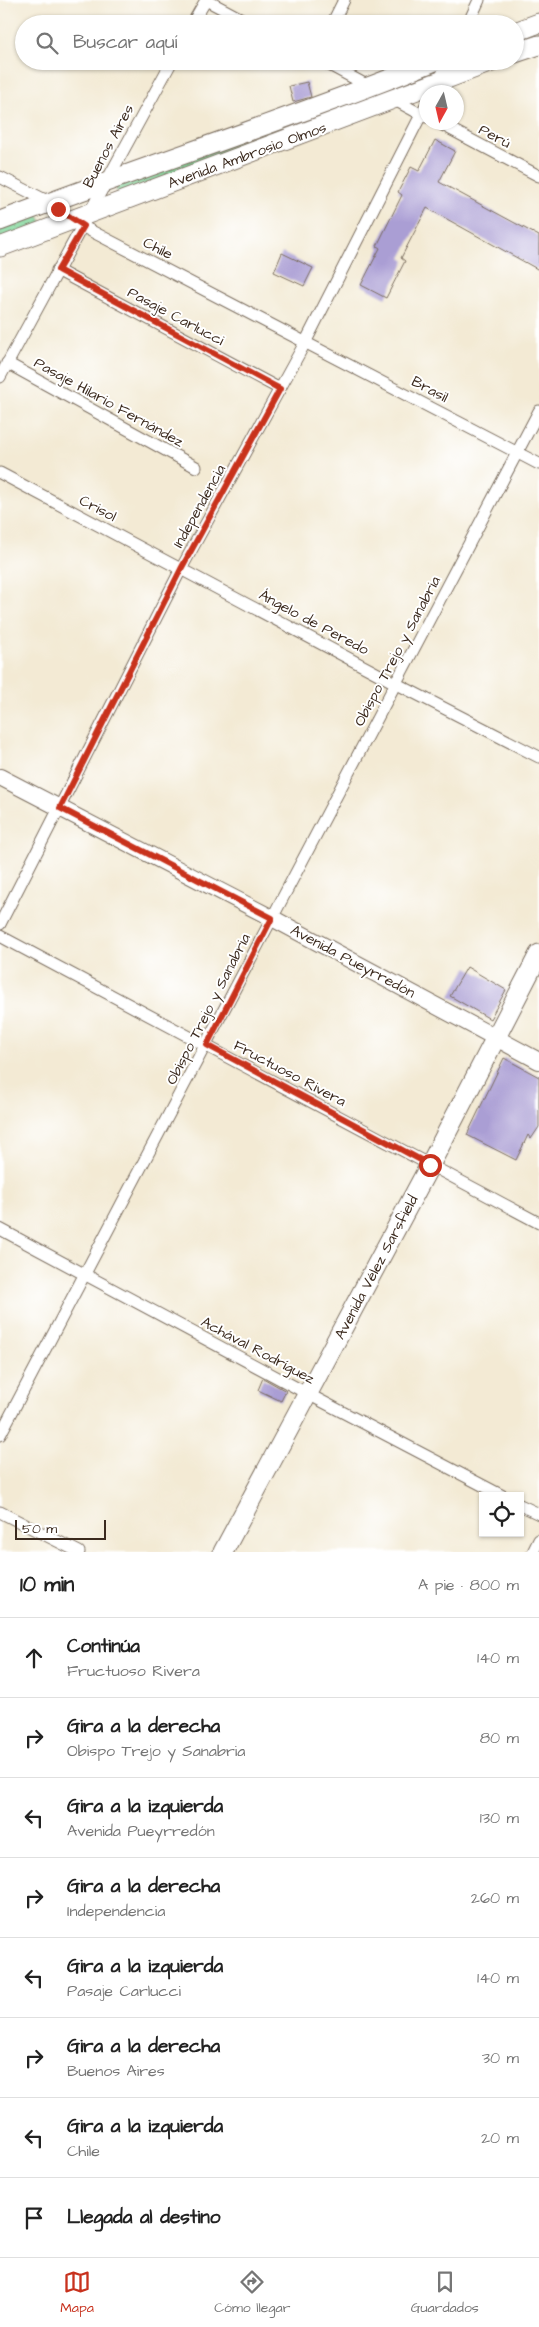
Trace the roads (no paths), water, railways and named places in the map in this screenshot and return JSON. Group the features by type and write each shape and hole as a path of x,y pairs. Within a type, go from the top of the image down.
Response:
{"main road":[{"path":"524,29 539,23"},
{"path":"524,51 539,45"},
{"name":"Avenida Ambrosio Olmos","path":"0,221 106,180 371,87 413,70"},
{"name":"Avenida Ambrosio Olmos","path":"440,85 474,70"},
{"name":"Avenida Ambrosio Olmos","path":"0,247 82,220 419,92"},
{"name":"Avenida Pueyrredón","path":"0,777 272,918 539,1061"},
{"name":"Avenida Vélez Sarsfield","path":"223,1552 430,1165 539,954"}],"street":[{"path":"197,15 206,0 234,15"},
{"path":"336,15 344,0"},
{"path":"472,15 480,0"},
{"name":"Buenos Aires","path":"0,377 58,270 82,220 167,70"},
{"path":"339,70 395,100 419,110"},
{"path":"437,85 444,70"},
{"name":"Independencia","path":"0,924 181,569 306,341 419,124"},
{"name":"Perú","path":"452,130 539,176"},
{"name":"Chile","path":"0,177 306,341"},
{"name":"Pasaje Carlucci","path":"58,270 280,389"},
{"name":"Brasil","path":"306,341 539,464"},
{"name":"Pasaje Hilario Fernández","path":"7,363 196,467"},
{"name":"Obispo Trejo y Sanabria","path":"0,1435 86,1275 539,411"},
{"name":"Crisol","path":"0,473 181,569"},
{"name":"Ángelo de Peredo","path":"181,569 397,684 539,756"},
{"name":"Fructuoso Rivera","path":"0,936 539,1223"},
{"name":"Achával Rodríguez","path":"0,1229 495,1492"},
{"path":"524,1507 539,1514"},
{"path":"0,1512 79,1552"},
{"path":"533,1552 539,1540"}]}
